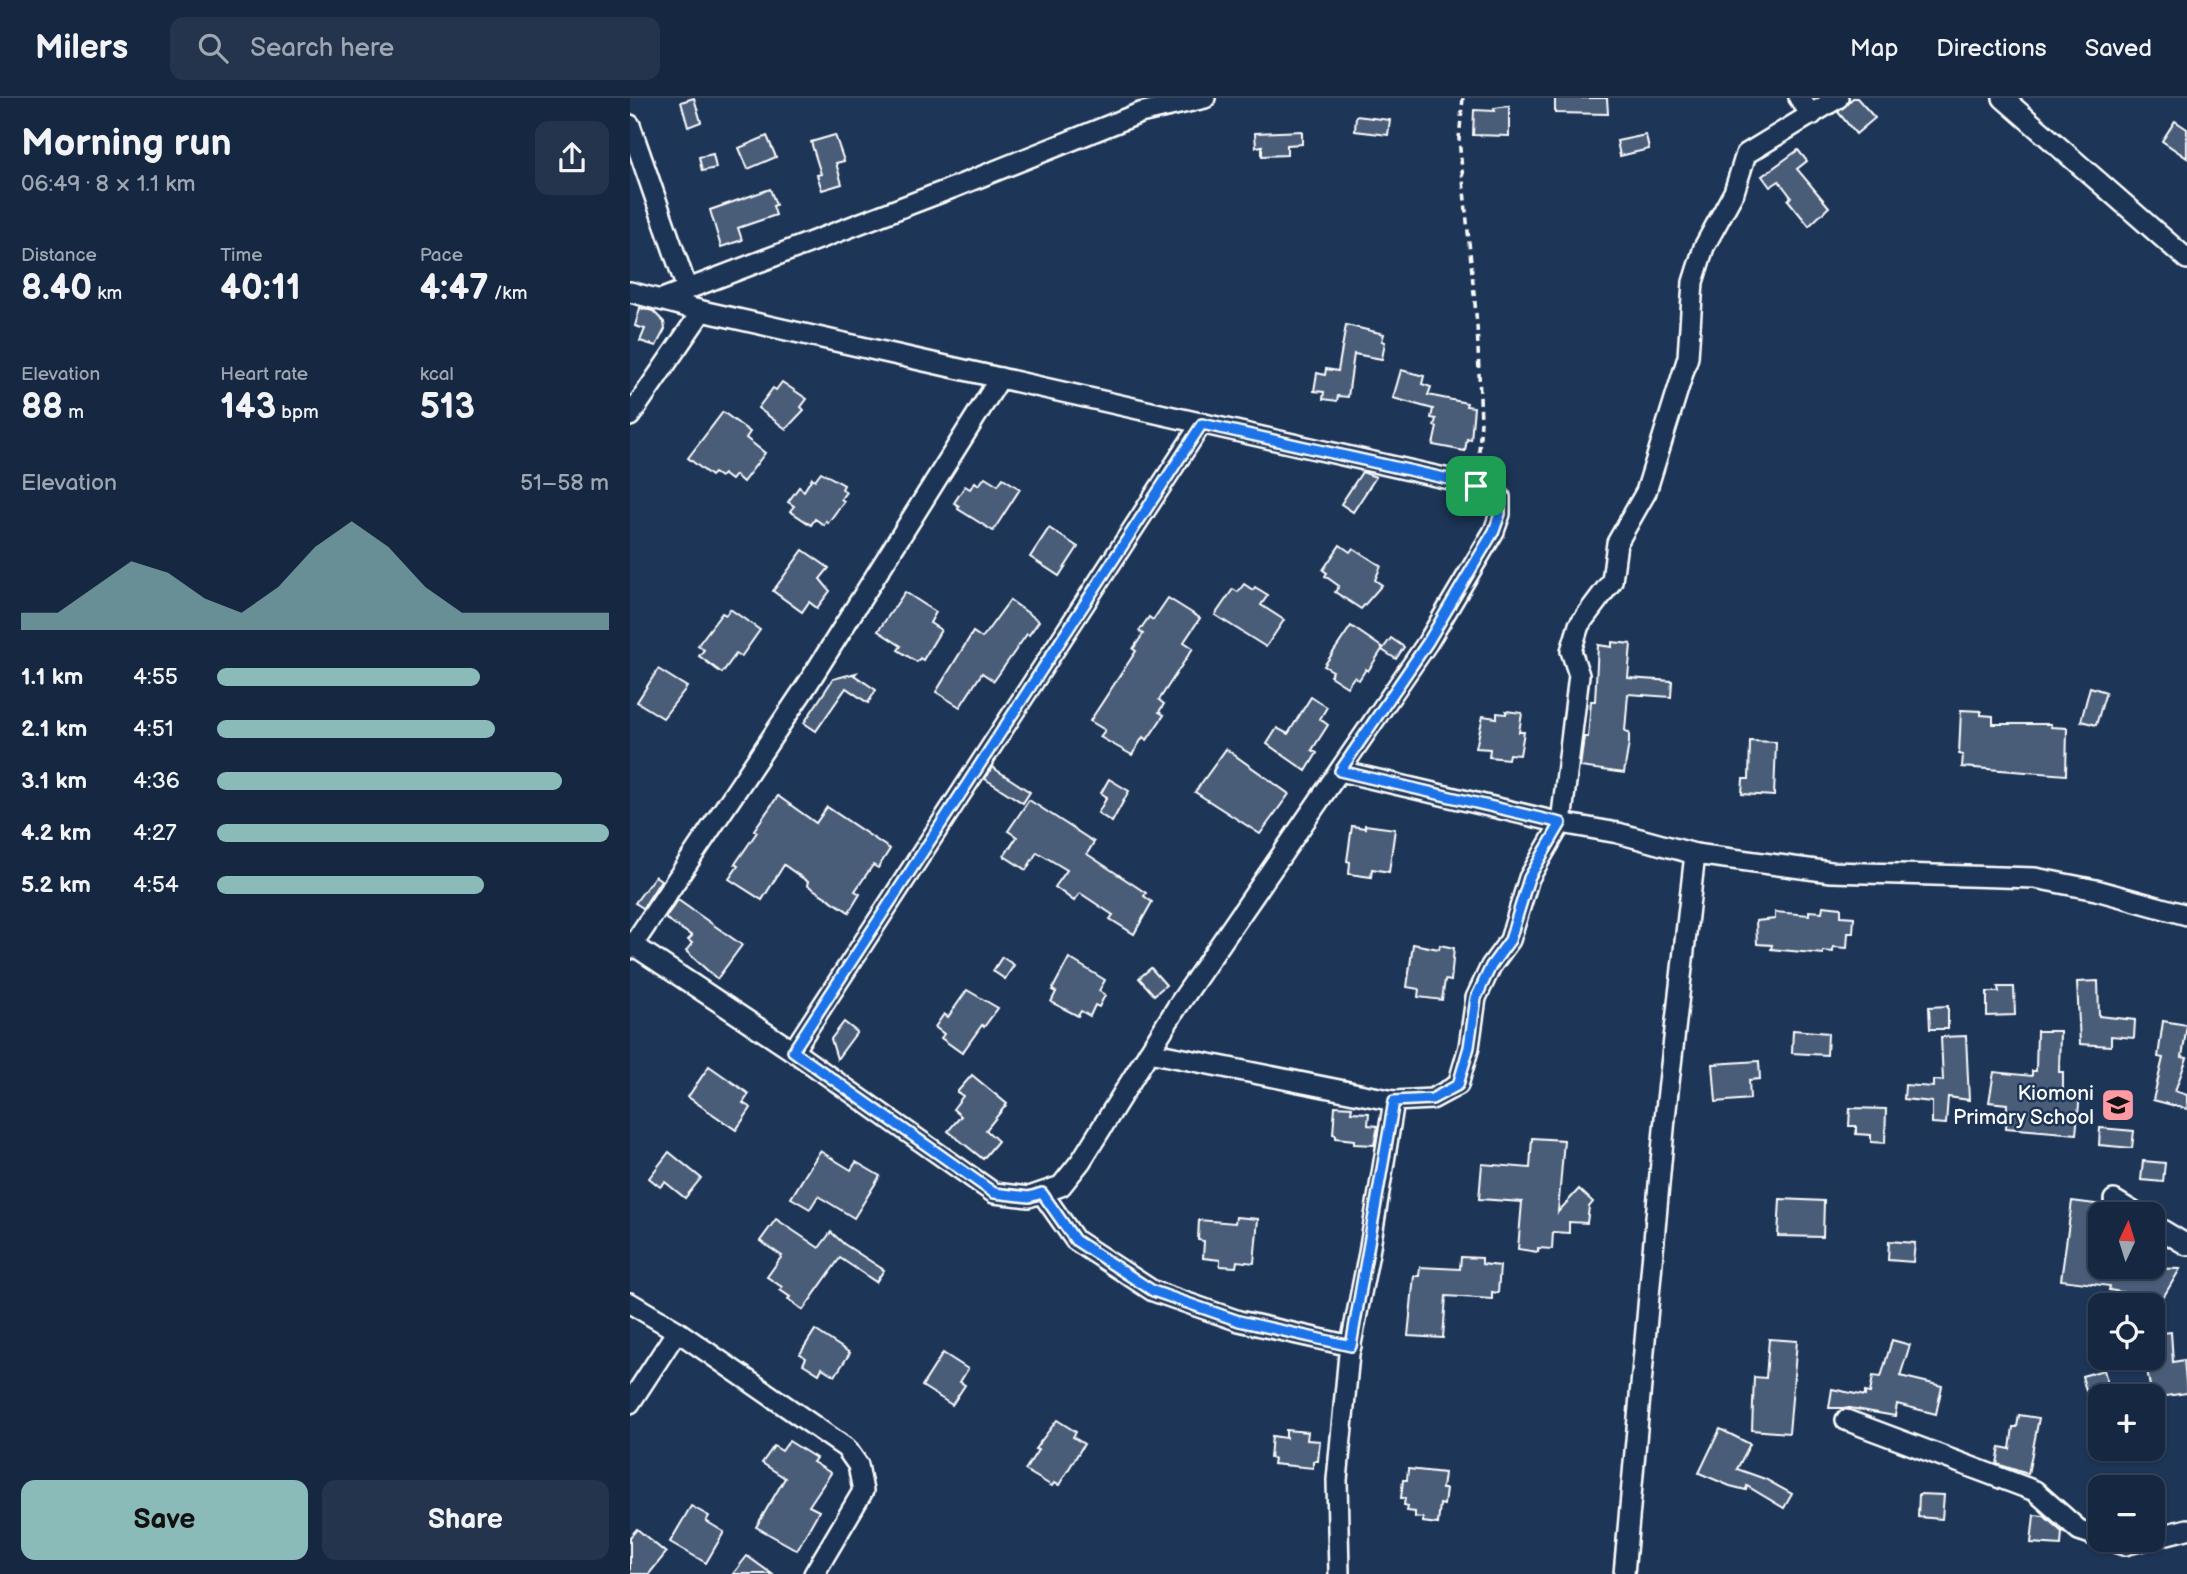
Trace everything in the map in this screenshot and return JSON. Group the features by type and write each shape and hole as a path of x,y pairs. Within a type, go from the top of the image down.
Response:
{"street":[{"path":"662,299 1140,113 1205,98"},
{"path":"1800,98 1812,116"},
{"path":"1149,1052 1394,1101 1432,1099 1458,1085 1469,1047 1476,998 1491,966 1510,940 1529,878 1561,823 1579,675 1571,651 1579,625 1612,581 1617,543 1646,492 1688,357 1688,315 1693,282 1704,247 1734,192 1746,154 1838,98"},
{"path":"2003,98 2187,259"},
{"path":"630,125 687,289"},
{"path":"630,292 702,312 1000,378 1476,486 1489,488 1500,497 1500,514 1494,531 1428,642 1177,1007 1081,1161 1061,1186 1029,1197 994,1193 793,1051 631,945 807,685 1000,378"},
{"path":"630,416 702,312"},
{"path":"793,1051 1202,424"},
{"path":"1340,771 1561,823 1618,833 1695,854 1831,872 2035,878 2096,890 2187,915"},
{"path":"1624,1574 1665,1118 1695,854"},
{"path":"1339,1574 1337,1480 1351,1346 1394,1101"},
{"path":"1042,1193 1075,1240 1153,1291 1239,1321 1351,1346"},
{"path":"2165,1232 2187,1245"},
{"path":"630,1303 677,1331 846,1448 858,1465 863,1491 814,1574"},
{"path":"630,1403 677,1331"},
{"path":"1846,1420 2035,1491 2079,1530 2088,1533"},
{"path":"2165,1535 2187,1529"}],"path":[{"path":"1463,98 1459,139 1477,324 1481,421 1476,486"}],"building":[{"path":"694,98 701,122 688,127 681,102"},
{"path":"1555,98 1607,98 1608,114 1555,113"},
{"path":"1853,98 1857,98 1875,118 1856,134 1838,112"},
{"path":"1509,106 1509,136 1473,135 1474,110 1495,111 1494,108"},
{"path":"1356,116 1390,120 1388,135 1355,131"},
{"path":"2175,121 2187,129 2187,158 2162,141"},
{"path":"1302,131 1302,144 1287,145 1287,155 1262,156 1262,146 1256,147 1255,133"},
{"path":"835,135 844,161 836,163 842,184 822,190 817,175 821,174 811,142"},
{"path":"1646,135 1649,149 1620,156 1617,141"},
{"path":"767,136 776,157 748,169 739,148"},
{"path":"1798,150 1807,161 1797,169 1829,207 1809,226 1788,200 1791,197 1779,181 1770,187 1762,176"},
{"path":"713,154 716,168 702,171 699,157"},
{"path":"770,189 776,205 773,206 776,215 738,228 742,240 721,247 710,210"},
{"path":"640,308 653,311 664,322 665,329 656,346 640,341 645,329 635,326"},
{"path":"1346,325 1384,334 1382,359 1354,354 1348,397 1338,396 1337,401 1323,399 1324,392 1314,391 1317,373 1325,375 1326,369 1338,371"},
{"path":"1401,370 1424,376 1422,384 1431,387 1428,395 1467,403 1466,406 1474,407 1471,440 1467,439 1465,451 1433,445 1437,427 1434,426 1436,419 1431,418 1433,409 1393,398"},
{"path":"782,382 807,399 801,407 804,410 786,429 758,408 773,388 776,390"},
{"path":"723,412 750,432 746,438 765,453 743,482 735,475 731,480 723,474 720,477 714,473 711,476 688,458"},
{"path":"821,472 844,485 842,489 846,492 841,499 844,501 828,523 826,521 824,525 815,519 811,525 790,511 794,506 788,502 799,487 804,491 812,478 815,480"},
{"path":"1362,472 1376,477 1353,512 1341,504"},
{"path":"985,477 998,485 1003,478 1020,489 993,531 958,509 959,506 954,503 965,486 970,489 975,482 979,485"},
{"path":"1049,528 1078,547 1059,576 1030,557"},
{"path":"1340,545 1350,552 1353,548 1381,566 1375,580 1382,585 1361,609 1335,592 1339,586 1325,576 1327,573 1323,570"},
{"path":"803,550 829,568 820,579 830,591 817,608 809,602 802,612 773,591"},
{"path":"1244,584 1268,595 1261,605 1284,620 1266,647 1215,615 1233,589 1238,592"},
{"path":"905,592 936,612 930,623 941,630 923,660 920,658 917,662 898,650 901,646 878,631"},
{"path":"1168,598 1200,618 1184,642 1193,648 1159,700 1164,704 1159,712 1164,715 1147,740 1143,737 1132,755 1100,737 1105,730 1090,721 1136,651 1133,649 1143,634 1139,631 1149,617 1153,620"},
{"path":"1010,600 1039,621 994,681 982,673 960,707 936,692 973,632 982,638"},
{"path":"730,609 760,630 741,657 736,654 722,673 699,656 704,650 698,645 722,613 726,615"},
{"path":"1351,626 1383,648 1368,671 1366,669 1359,680 1354,677 1347,687 1330,676 1333,671 1324,666"},
{"path":"1391,638 1404,647 1396,659 1382,650"},
{"path":"1612,642 1631,644 1628,678 1672,681 1671,697 1628,694 1625,731 1629,732 1629,743 1624,773 1580,767 1584,737 1588,737 1591,701 1595,701 1598,645 1612,647"},
{"path":"658,669 687,687 663,718 637,702"},
{"path":"856,673 854,675 876,690 868,703 846,688 816,731 804,723 833,679"},
{"path":"2090,687 2106,692 2096,725 2081,721"},
{"path":"1311,697 1327,707 1320,719 1328,725 1312,750 1317,753 1306,771 1267,744 1277,728 1288,734"},
{"path":"1961,710 1981,711 1981,715 1993,716 1993,724 2051,724 2051,727 2067,728 2066,775 1962,767 1963,755 1959,754"},
{"path":"1506,711 1522,713 1519,732 1524,732 1520,755 1509,754 1508,759 1489,757 1490,749 1476,748 1483,716 1497,718 1497,713 1506,714"},
{"path":"1750,741 1776,742 1774,796 1742,794 1743,779 1749,779"},
{"path":"1226,749 1289,794 1260,834 1195,792"},
{"path":"992,767 1030,792 1023,803 985,779"},
{"path":"1109,779 1129,791 1112,822 1098,813 1107,797 1101,793"},
{"path":"778,796 816,823 827,807 890,849 878,868 873,865 855,891 860,894 849,912 807,885 808,882 784,865 762,900 729,879 738,866 735,864 757,832 754,830"},
{"path":"1029,800 1094,842 1087,854 1146,893 1144,896 1152,902 1134,934 1110,919 1113,915 1080,893 1074,901 1055,887 1067,870 1037,852 1026,870 1004,856 1017,837 1008,831"},
{"path":"1365,825 1395,829 1389,872 1372,869 1371,877 1349,874 1350,862 1347,861 1352,826 1365,828"},
{"path":"655,876 661,880 643,908 635,903"},
{"path":"678,900 742,945 717,979 686,951 692,943 688,940 692,936 665,918"},
{"path":"1823,906 1841,908 1841,916 1854,917 1853,933 1848,933 1847,948 1833,947 1833,952 1823,951 1823,954 1771,949 1772,945 1757,944 1756,921 1775,919 1775,912 1809,915 1809,911 1822,912"},
{"path":"1413,944 1439,949 1440,945 1454,948 1451,981 1445,980 1442,1000 1418,997 1419,989 1407,987"},
{"path":"1002,957 1014,965 1005,979 993,971"},
{"path":"1069,958 1105,980 1099,991 1105,995 1099,1007 1095,1005 1090,1016 1081,1011 1078,1016 1051,1002 1056,992 1052,990"},
{"path":"1151,968 1166,985 1154,995 1139,978"},
{"path":"2098,981 2099,1016 2135,1020 2134,1038 2111,1036 2111,1046 2080,1044 2077,982"},
{"path":"1998,987 2014,987 2015,1015 1987,1016 1987,992 1999,992"},
{"path":"967,990 998,1008 962,1053 941,1038 944,1034 935,1027 944,1014 948,1017"},
{"path":"1948,1006 1948,1029 1930,1029 1929,1007"},
{"path":"2163,1021 2187,1025 2182,1057 2187,1058 2175,1091 2187,1095 2187,1109 2153,1100 2163,1058 2158,1057"},
{"path":"844,1022 857,1032 837,1059 831,1039"},
{"path":"1793,1030 1828,1033 1827,1055 1792,1053"},
{"path":"2037,1031 2060,1031 2059,1072 2063,1072 2063,1093 2080,1095 2076,1134 2006,1128 2007,1104 1989,1102 1994,1072 2032,1076 2032,1071 2036,1071"},
{"path":"1966,1036 1969,1100 1948,1097 1946,1124 1932,1123 1932,1102 1904,1099 1905,1085 1933,1087 1933,1080 1943,1081 1941,1037"},
{"path":"1759,1061 1760,1079 1749,1080 1750,1099 1716,1102 1713,1064"},
{"path":"709,1066 749,1094 743,1103 751,1108 736,1130 688,1097"},
{"path":"972,1075 1007,1104 986,1130 998,1141 983,1159 948,1131 961,1116 953,1109 963,1096 957,1092"},
{"path":"1335,1106 1352,1107 1351,1112 1369,1113 1368,1125 1378,1126 1374,1145 1354,1144 1354,1140 1336,1138 1333,1134"},
{"path":"1850,1108 1886,1109 1885,1143 1871,1142 1871,1135 1856,1134 1856,1126 1849,1126"},
{"path":"2100,1128 2134,1131 2132,1148 2099,1145"},
{"path":"1532,1138 1564,1140 1558,1212 1579,1189 1593,1202 1589,1207 1587,1223 1569,1222 1569,1233 1553,1232 1552,1249 1538,1248 1538,1252 1518,1249 1522,1202 1479,1199 1482,1164 1530,1168"},
{"path":"820,1151 851,1170 856,1162 880,1176 854,1218 818,1196 810,1209 791,1198"},
{"path":"669,1152 701,1178 685,1198 665,1182 660,1187 649,1178"},
{"path":"2143,1161 2165,1163 2163,1182 2141,1180"},
{"path":"1780,1199 1824,1201 1823,1237 1778,1236"},
{"path":"2072,1201 2088,1203 2088,1279 2165,1279 2165,1269 2180,1269 2165,1294 2127,1293 2109,1290 2110,1286 2061,1280"},
{"path":"1236,1217 1258,1219 1254,1263 1237,1261 1236,1267 1220,1266 1220,1260 1203,1258 1204,1241 1198,1240 1199,1220 1235,1223"},
{"path":"776,1219 819,1248 831,1232 844,1244 884,1270 876,1282 840,1258 803,1310 788,1299 790,1297 780,1290 782,1287 767,1277 782,1256 760,1241"},
{"path":"1889,1241 1915,1243 1913,1262 1888,1260"},
{"path":"1461,1257 1482,1258 1482,1264 1500,1266 1498,1293 1492,1292 1492,1299 1446,1296 1443,1338 1408,1336 1414,1276 1419,1276 1420,1267 1460,1269"},
{"path":"815,1330 850,1353 835,1376 822,1368 819,1374 803,1364 806,1358 800,1354"},
{"path":"2171,1332 2173,1362 2184,1360 2187,1393 2165,1396 2165,1384 2150,1384 2147,1370 2165,1370 2165,1333"},
{"path":"1769,1339 1797,1341 1789,1433 1752,1430 1754,1377 1766,1378"},
{"path":"1892,1340 1910,1345 1900,1376 1942,1386 1936,1414 1897,1404 1895,1416 1850,1408 1829,1408 1832,1389 1865,1396 1865,1392 1870,1393 1873,1376 1881,1377"},
{"path":"943,1353 968,1369 960,1382 965,1385 952,1405 922,1386"},
{"path":"2104,1370 2108,1384 2088,1384 2088,1398 2082,1376"},
{"path":"2019,1415 2039,1418 2028,1474 1997,1464 2000,1447 2010,1449 2013,1427 2017,1427"},
{"path":"1057,1420 1076,1432 1073,1437 1084,1444 1059,1485 1054,1483 1052,1486 1025,1470 1038,1450 1035,1449"},
{"path":"1720,1429 1750,1444 1737,1469 1765,1479 1792,1494 1784,1508 1747,1486 1746,1490 1730,1486 1699,1473"},
{"path":"1286,1430 1308,1432 1307,1440 1320,1441 1318,1461 1313,1461 1313,1468 1273,1464 1274,1459 1270,1458 1272,1436 1286,1438"},
{"path":"789,1441 816,1458 813,1462 831,1473 809,1506 819,1511 797,1550 756,1527 785,1478 762,1463 774,1446 782,1451"},
{"path":"1408,1469 1444,1473 1442,1489 1446,1489 1444,1505 1440,1504 1438,1524 1423,1522 1423,1518 1415,1517 1415,1512 1407,1511 1405,1498 1401,1498 1403,1480 1407,1480"},
{"path":"1919,1494 1944,1495 1942,1519 1918,1517"},
{"path":"691,1506 709,1516 706,1521 724,1532 706,1563 670,1542"},
{"path":"2034,1515 2044,1516 2062,1532 2061,1545 2031,1543"},
{"path":"637,1529 666,1553 649,1574 630,1574 630,1537"},
{"path":"747,1556 772,1574 733,1574"}],"place":[{"name":"Kiomoni Primary School","path":"2118,1105"}],"route":[{"path":"1202,424 1476,486 1489,488 1500,497 1500,514 1494,531 1428,642 1340,771 1561,823 1529,878 1510,940 1491,966 1476,998 1469,1047 1458,1085 1432,1099 1394,1101 1351,1346 1239,1321 1153,1291 1075,1240 1042,1193 1029,1197 994,1193 793,1051 1202,424"}]}
